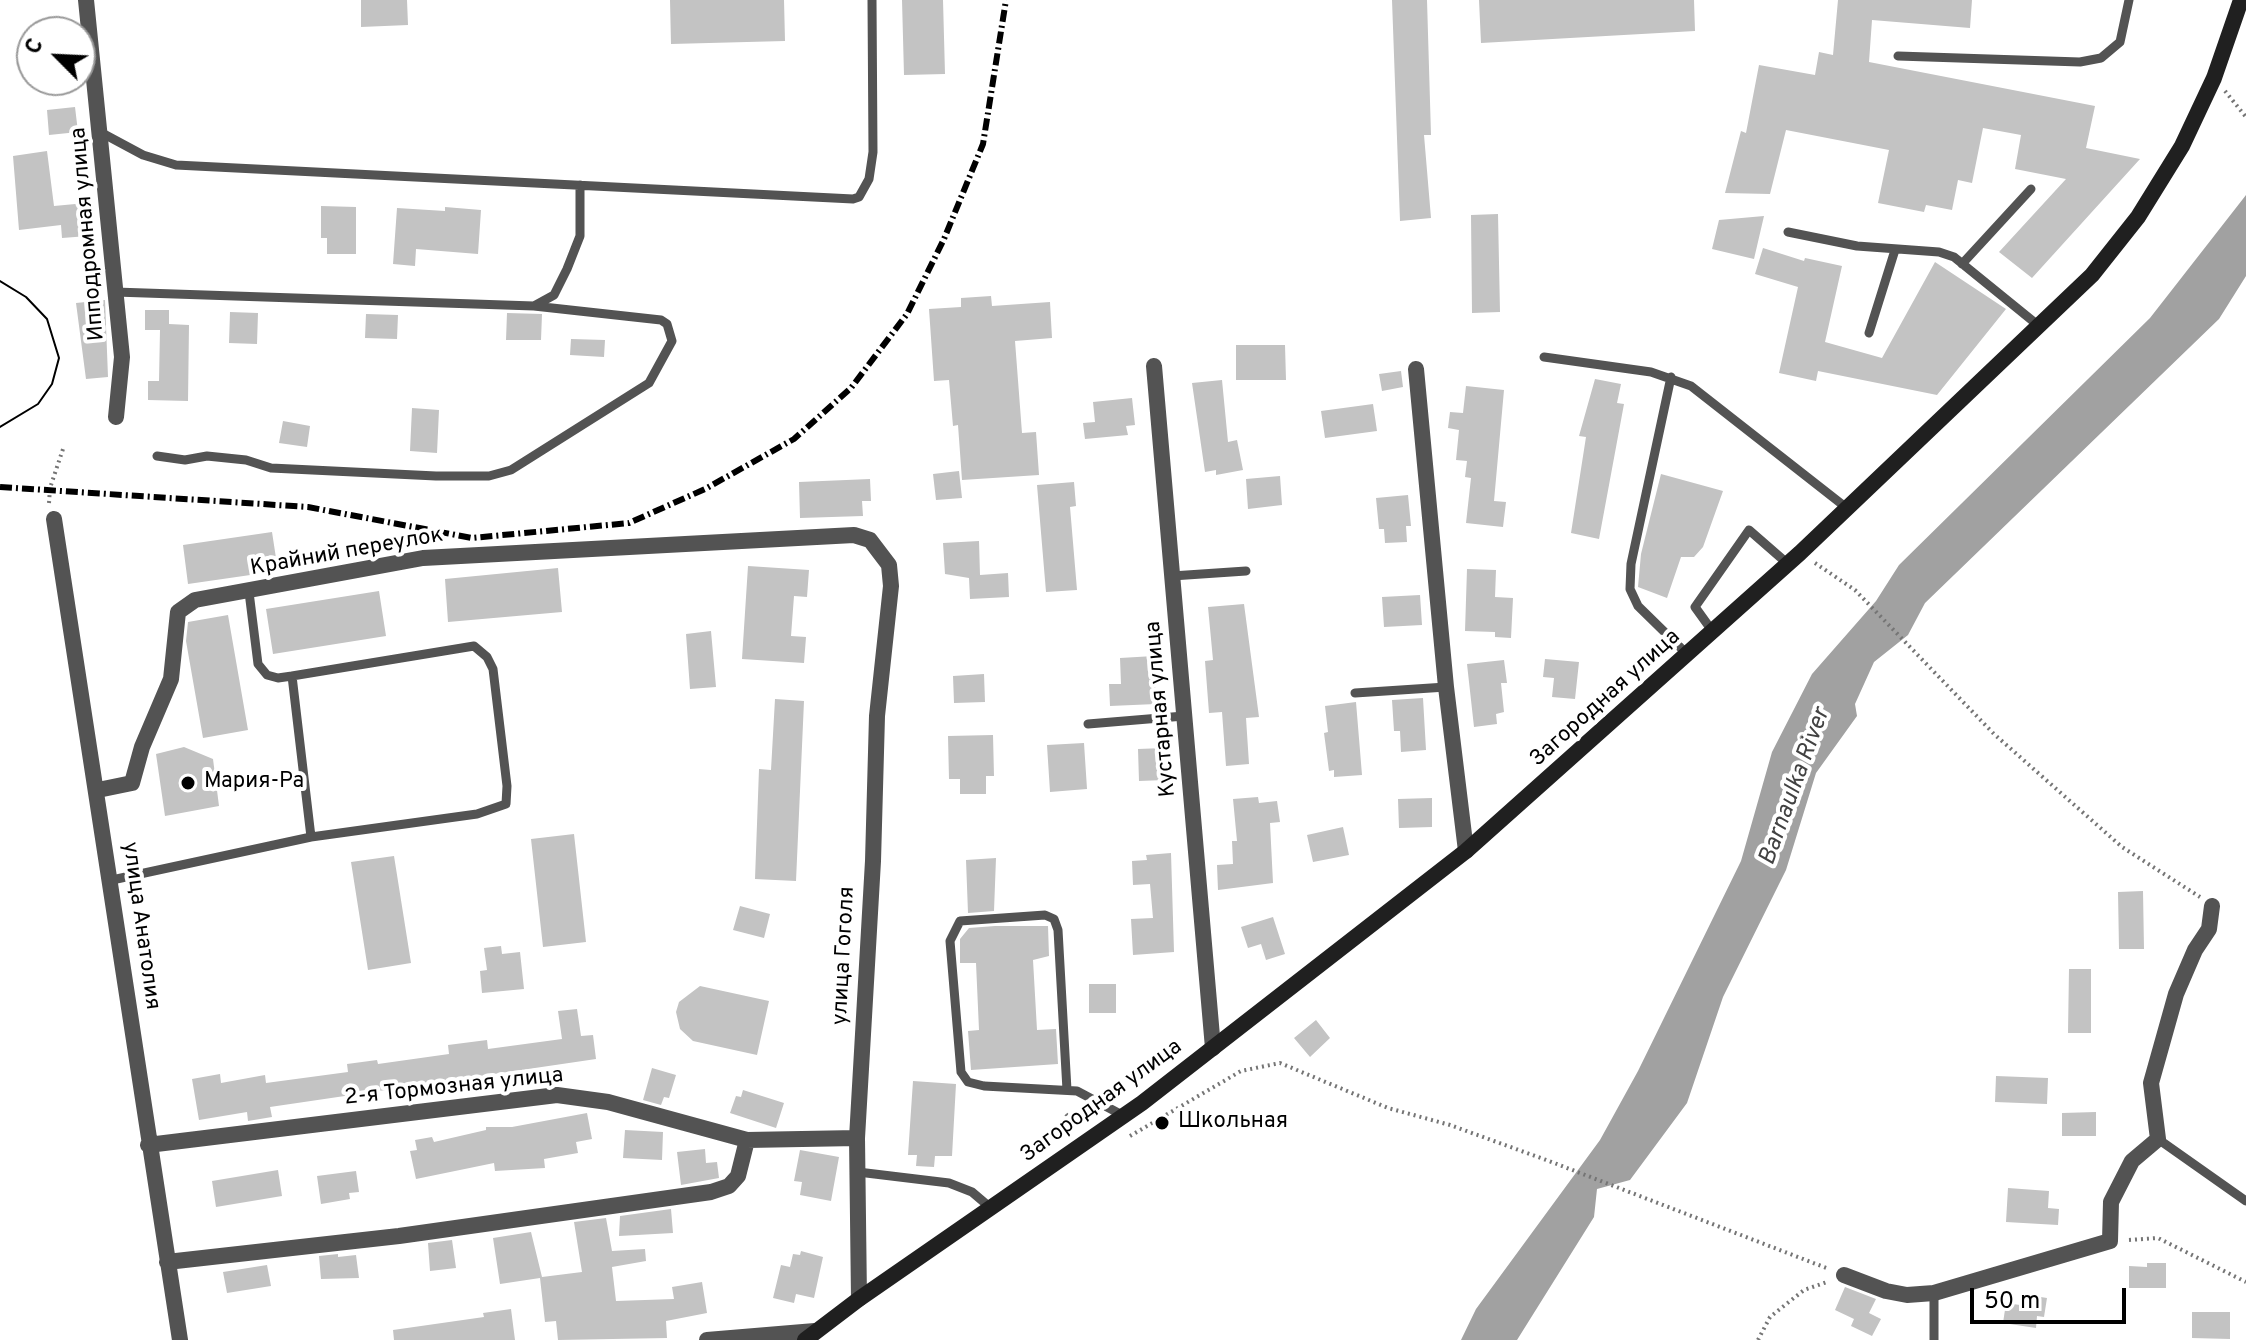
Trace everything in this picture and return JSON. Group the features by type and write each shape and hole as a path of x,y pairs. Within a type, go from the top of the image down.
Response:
{"main road":[{"name":"Загородная улица","path":"859,1299 1124,1116 1466,851 1848,509 2092,275 2138,217 2182,146 2214,78 2241,0"},
{"path":"810,1336 859,1299"}],"street":[{"name":"Ипподромная улица","path":"86,0 102,133 122,357 116,417"},
{"name":"Кустарная улица","path":"1154,366 1213,1048"},
{"path":"1416,369 1446,687 1466,851"},
{"name":"улица Анатолия","path":"52,512 112,880 148,1145 180,1340"},
{"name":"Крайний переулок","path":"98,790 132,783 142,747 171,679 178,612 195,600 423,558 854,535 870,540 880,551"},
{"name":"улица Гоголя","path":"859,1299 857,1138 873,861 877,716 891,586 889,565 880,551"},
{"path":"1844,1275 1886,1291 1934,1293 2110,1241 2111,1202 2132,1161 2158,1139 2151,1083 2176,994 2209,929 2212,906"},
{"name":"2-я Тормозная улица","path":"148,1145 557,1095 608,1102 747,1140 857,1138"},
{"path":"167,1262 399,1236 711,1192 729,1186 738,1176 747,1140"},
{"path":"707,1340 810,1336"}],"lane":[{"path":"102,133 143,155 176,165 859,197 869,179 873,152 872,0"},
{"path":"1898,56 2080,62 2101,58 2120,42 2129,0"},
{"path":"534,306 554,295 572,258 580,236 580,185"},
{"path":"1962,264 2031,189"},
{"path":"1788,232 1895,250 1939,252 1962,264 2039,326"},
{"path":"1869,333 1895,250"},
{"path":"115,292 534,306 661,320 667,324 672,341 649,383 511,470 489,476 271,468 207,456 185,460 157,456"},
{"path":"1544,357 1671,377 1708,397 1848,509"},
{"path":"1671,377 1631,564 1630,589 1638,606 1688,655"},
{"path":"1713,632 1695,607 1749,530 1794,558"},
{"path":"1172,576 1246,571"},
{"path":"112,880 311,837 477,814 506,804 507,786 493,669 487,657 474,646 278,678 267,675 258,664 249,592"},
{"path":"292,676 311,837"},
{"path":"1355,693 1446,687"},
{"path":"1088,724 1184,716"},
{"path":"1067,1090 1058,930 1054,919 1045,915 960,921 950,941 961,1072 968,1082 984,1086 1067,1090 1096,1099 1124,1116"},
{"path":"2158,1139 2246,1201"},
{"path":"858,1172 949,1183 972,1192 992,1209"},
{"path":"1934,1293 1934,1340"}],"path":[{"path":"2214,78 2246,117"},
{"path":"52,512 50,488 63,449"},
{"path":"1794,558 1855,590 1994,734 2122,847 2212,906"},
{"path":"1122,1141 1241,1071 1280,1063 1388,1108 1549,1161 1844,1275"},
{"path":"1066,1114 1087,1141"},
{"path":"2110,1241 2158,1238 2246,1282"},
{"path":"1758,1340 1770,1317 1804,1290 1844,1275"}],"water":[{"name":"Barnaulka River","path":"2246,195 2246,276 2219,319 1925,603 1908,635 1874,662 1855,704 1857,716 1816,773 1786,870 1723,997 1687,1103 1630,1180 1597,1189 1594,1217 1517,1340 1461,1340 1476,1309 1600,1140 1638,1071 1741,861 1772,752 1812,674 1876,601 1899,565 2150,318"}],"building":[{"path":"361,0 407,0 408,25 361,27"},
{"path":"670,0 784,0 785,41 671,44"},
{"path":"902,0 943,0 945,74 904,75"},
{"path":"1392,0 1427,0 1431,135 1424,135 1431,218 1400,221"},
{"path":"1479,0 1694,0 1695,31 1481,43"},
{"path":"1838,0 1972,0 1970,28 1872,20 1869,62 2095,106 2086,148 2140,159 2032,278 1999,252 2066,179 2015,169 2021,135 1983,128 1972,183 1958,180 1952,210 1926,205 1924,212 1878,203 1889,150 1786,130 1770,194 1725,193 1741,131 1746,133 1759,65 1815,75 1819,52 1833,55"},
{"path":"75,107 78,132 49,135 47,110"},
{"path":"47,151 54,206 86,203 88,236 62,238 61,225 19,230 13,156"},
{"path":"321,206 356,207 356,254 327,254 327,238 321,238"},
{"path":"445,207 481,210 478,254 416,249 415,266 393,264 397,208 445,211"},
{"path":"1498,214 1500,312 1472,313 1471,215"},
{"path":"1764,216 1754,259 1712,249 1719,220"},
{"path":"1763,248 1804,261 1805,258 1842,266 1825,342 1882,358 1935,262 2006,309 1937,395 1818,371 1816,381 1779,373 1798,287 1755,274"},
{"path":"991,296 992,306 1050,302 1052,338 1015,341 1022,433 1036,432 1039,475 962,480 958,425 953,426 949,380 934,381 929,309 961,307 961,298"},
{"path":"105,300 108,377 86,379 76,303"},
{"path":"145,310 169,310 169,324 189,325 188,401 148,400 148,381 159,381 160,330 145,330"},
{"path":"230,312 258,313 257,344 229,343"},
{"path":"507,313 542,314 541,340 506,340"},
{"path":"366,314 398,315 397,339 365,338"},
{"path":"571,339 605,340 604,357 570,355"},
{"path":"1236,345 1285,345 1286,380 1236,380"},
{"path":"1401,371 1403,387 1382,391 1379,374"},
{"path":"1595,379 1621,384 1617,403 1624,404 1599,539 1571,533 1586,437 1579,436"},
{"path":"1222,380 1228,442 1237,440 1243,470 1216,475 1216,470 1205,472 1192,383"},
{"path":"1466,386 1504,390 1494,501 1506,502 1503,527 1466,523 1471,478 1465,477 1467,461 1456,460 1459,430 1448,428 1450,412 1463,413"},
{"path":"1132,398 1135,425 1126,426 1128,435 1085,439 1083,423 1095,422 1093,402"},
{"path":"1373,404 1377,431 1325,438 1321,411"},
{"path":"412,408 439,410 437,453 410,451"},
{"path":"283,421 310,426 307,447 279,443"},
{"path":"959,471 962,498 936,500 933,474"},
{"path":"1661,474 1723,491 1703,547 1694,557 1681,557 1667,598 1638,587 1641,554"},
{"path":"1280,476 1282,505 1248,509 1246,479"},
{"path":"870,479 871,501 862,501 863,516 800,518 799,482"},
{"path":"1074,482 1076,506 1070,507 1077,590 1046,592 1037,485"},
{"path":"1408,495 1411,526 1406,526 1407,542 1385,543 1384,529 1379,529 1376,498"},
{"path":"272,532 278,571 188,584 183,545"},
{"path":"979,541 980,575 1008,573 1009,597 970,599 969,578 945,574 943,543"},
{"path":"748,566 809,570 807,597 794,596 791,636 806,637 804,663 742,659"},
{"path":"558,568 562,612 448,622 445,579"},
{"path":"1467,569 1496,570 1495,597 1513,598 1511,638 1495,637 1495,632 1465,631"},
{"path":"379,591 386,636 273,654 266,609"},
{"path":"1420,595 1422,625 1384,627 1382,597"},
{"path":"1244,604 1259,717 1246,718 1249,764 1226,766 1222,712 1209,713 1205,661 1213,660 1208,607"},
{"path":"228,615 248,730 203,738 186,641 188,622"},
{"path":"711,631 716,687 690,689 686,634"},
{"path":"1154,656 1156,704 1110,706 1109,684 1121,684 1120,658"},
{"path":"1545,659 1579,662 1575,699 1552,697 1554,678 1543,677"},
{"path":"1504,660 1507,683 1501,683 1504,712 1496,714 1497,724 1474,727 1467,664"},
{"path":"984,674 985,702 954,703 953,676"},
{"path":"1423,698 1426,750 1401,752 1400,731 1394,731 1392,700"},
{"path":"775,699 804,701 796,881 755,879 759,769 771,770"},
{"path":"1356,702 1362,775 1334,777 1334,770 1329,771 1324,733 1328,732 1325,706"},
{"path":"993,735 994,776 986,776 986,794 960,794 960,779 949,779 948,736"},
{"path":"1084,743 1087,789 1050,792 1047,745"},
{"name":"Мария-Ра","path":"184,747 213,759 219,806 165,816 156,754"},
{"path":"1164,748 1165,780 1139,781 1138,749"},
{"path":"1258,797 1259,803 1277,801 1280,822 1270,823 1273,883 1218,890 1217,865 1233,864 1232,841 1237,841 1233,799"},
{"path":"1432,798 1432,827 1399,828 1398,799"},
{"path":"1343,827 1349,855 1313,862 1307,835"},
{"path":"574,834 586,942 543,947 531,839"},
{"path":"1171,853 1174,952 1133,955 1131,919 1153,918 1150,884 1133,885 1132,861 1147,860 1146,855"},
{"path":"394,856 411,963 368,970 351,862"},
{"path":"996,858 994,911 968,913 966,860"},
{"path":"2143,891 2144,949 2119,949 2118,892"},
{"path":"740,906 770,914 764,938 733,930"},
{"path":"1273,917 1285,954 1266,960 1261,944 1248,948 1241,927"},
{"path":"1048,926 1049,956 1033,960 1037,1030 1056,1029 1058,1064 971,1070 968,1031 979,1030 976,963 960,963 960,939 969,928"},
{"path":"501,946 502,954 520,952 524,989 482,993 480,971 487,970 484,948"},
{"path":"2069,969 2091,969 2091,1033 2068,1033"},
{"path":"1089,984 1116,984 1116,1013 1089,1013"},
{"path":"700,986 769,1001 757,1055 693,1041 680,1029 676,1012 679,1002"},
{"path":"577,1009 581,1036 593,1035 596,1059 270,1107 272,1117 248,1121 247,1112 199,1120 192,1079 220,1074 221,1083 265,1075 266,1083 348,1072 347,1064 377,1060 378,1064 449,1054 448,1045 487,1040 488,1049 562,1039 558,1011"},
{"path":"1316,1020 1330,1038 1310,1057 1294,1038"},
{"path":"652,1068 676,1075 669,1098 664,1097 661,1105 643,1100"},
{"path":"1996,1076 2048,1078 2047,1104 1995,1102"},
{"path":"913,1081 956,1084 952,1156 935,1156 934,1167 916,1166 917,1155 908,1155"},
{"path":"743,1090 784,1103 776,1128 730,1113 736,1096 741,1097"},
{"path":"2096,1112 2096,1136 2062,1136 2062,1113"},
{"path":"587,1113 592,1139 576,1142 578,1153 544,1159 545,1168 495,1171 494,1163 416,1179 410,1151 417,1150 415,1140 432,1137 434,1142 486,1130 486,1127 512,1127"},
{"path":"625,1130 663,1132 662,1160 623,1158"},
{"path":"705,1149 706,1163 717,1162 719,1178 681,1185 677,1152"},
{"path":"800,1150 839,1157 831,1201 800,1195 802,1182 794,1181"},
{"path":"278,1170 282,1196 216,1207 212,1181"},
{"path":"356,1171 359,1192 349,1193 350,1199 321,1204 317,1176"},
{"path":"2008,1188 2049,1191 2048,1208 2059,1209 2058,1225 2006,1222"},
{"path":"671,1209 673,1233 619,1236 620,1216"},
{"path":"606,1218 612,1251 645,1249 646,1261 612,1267 616,1301 674,1299 672,1287 702,1282 707,1313 666,1321 667,1338 558,1340 556,1321 545,1322 540,1278 500,1284 493,1238 531,1232 542,1277 582,1272 574,1222"},
{"path":"452,1240 456,1268 430,1271 428,1243"},
{"path":"801,1251 823,1257 814,1298 796,1294 794,1303 773,1298 781,1265 790,1267 793,1254 800,1255"},
{"path":"338,1254 338,1257 356,1255 359,1278 321,1279 319,1256"},
{"path":"2147,1263 2166,1263 2166,1288 2129,1288 2129,1266 2147,1267"},
{"path":"267,1265 271,1286 227,1293 223,1272"},
{"path":"1845,1287 1876,1299 1869,1313 1881,1319 1872,1336 1851,1326 1854,1319 1835,1310"},
{"path":"2028,1295 2047,1298 2044,1317 2037,1316 2036,1328 2003,1323 2006,1303 2027,1306"},
{"path":"511,1309 515,1340 394,1340 393,1330 484,1317 483,1313"},
{"path":"2192,1312 2230,1312 2230,1339 2192,1338"}],"tram line":[{"path":"0,281 26,297 47,319 59,358 52,384 38,404 0,427"}],"railway":[{"path":"0,487 308,507 472,538 629,523 705,489 794,439 851,388 907,314 944,239 983,144 1006,0"}],"place":[{"name":"Мария-Ра","path":"188,783"},
{"name":"Школьная","path":"1162,1123"}]}
